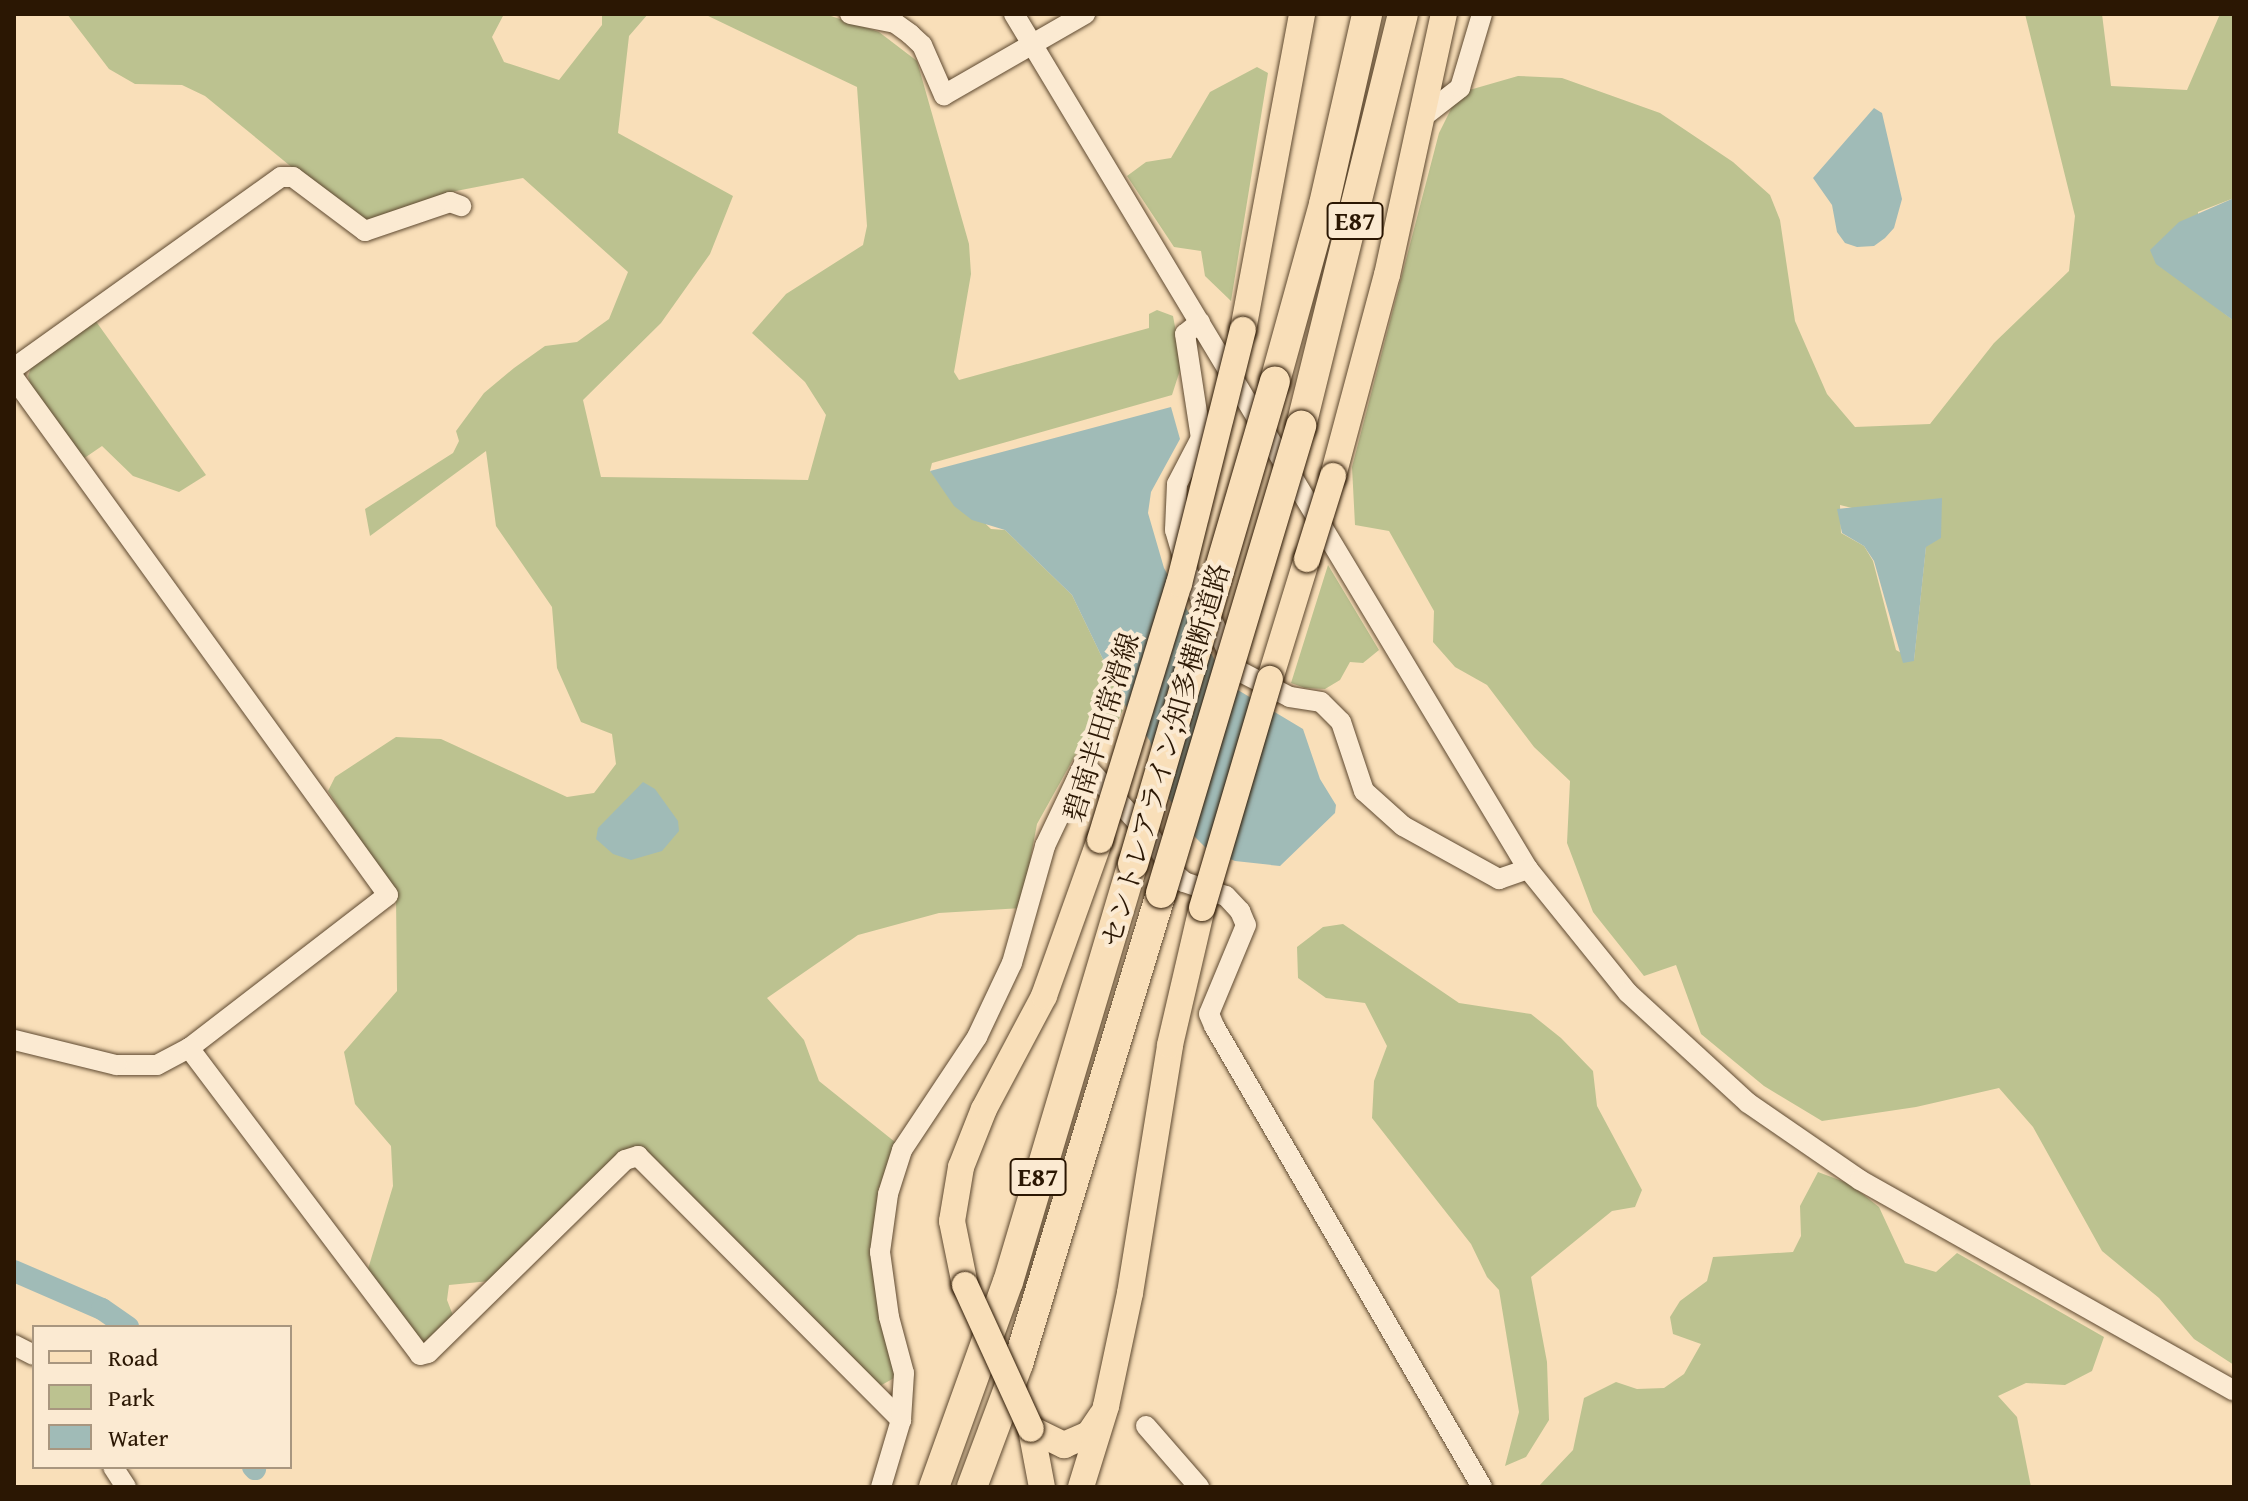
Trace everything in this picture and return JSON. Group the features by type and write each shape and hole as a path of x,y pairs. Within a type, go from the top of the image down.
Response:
{"highway":[{"name":"セントレアライン;知多横断道路","path":"934,1487 1008,1282 1275,381 1324,204 1367,14"},
{"name":"セントレアライン;知多横断道路","path":"972,1487 1018,1364 1301,426 1403,14"}],"main road":[{"name":"碧南半田常滑線","path":"1042,1487 1031,1429 965,1285 952,1221 961,1167 984,1109 1044,996 1100,840 1179,584 1243,330 1302,14"},
{"path":"1081,1487 1106,1406 1130,1293 1170,1045 1202,908 1333,476 1424,116 1444,14"},
{"path":"1031,1429 1064,1445 1077,1442 1089,1434 1106,1406"}],"street":[{"path":"850,14 895,23 910,34 922,45 944,95 1033,47 1085,14"},
{"path":"1014,14 1528,869 1628,993 1748,1103 1860,1180 2234,1391"},
{"path":"1424,116 1460,88 1482,14"},
{"path":"14,368 281,177 293,177 365,231 450,202 461,206"},
{"path":"1200,322 1185,334 1201,412 1201,438 1177,484 1175,530 1187,571 1237,670 1290,697 1321,702 1341,722 1364,791 1403,826 1499,879 1528,869"},
{"path":"14,378 388,892 381,904 189,1048 157,1065 116,1065 14,1040"},
{"path":"881,1487 901,1420 904,1373 889,1317 880,1252 888,1194 902,1150 977,1037 1012,963 1045,846 1084,764 1151,837 1173,872 1184,882 1226,896 1240,911 1246,925 1209,1014 1214,1026 1482,1487"},
{"path":"189,1048 420,1355 428,1353 625,1160 638,1156 901,1420"},
{"path":"14,1345 32,1354"},
{"path":"1146,1426 1199,1487"},
{"path":"114,1469 126,1487"}],"green space":[{"path":"67,14 504,14 492,37 504,62 559,80 602,25 602,14 648,14 629,36 618,133 733,196 710,254 661,323 583,400 601,477 808,480 826,415 805,382 752,333 786,294 863,245 867,226 857,87 704,14 831,16 879,32 917,61 969,244 971,274 954,372 959,380 1149,328 1149,314 1157,310 1173,316 1182,364 1172,395 932,463 930,471 991,529 1005,530 1072,595 1125,705 1111,737 1076,754 1037,824 1021,908 939,913 858,935 767,998 804,1040 819,1081 895,1142 878,1192 871,1252 896,1377 878,1387 637,1151 490,1281 449,1285 447,1300 454,1318 424,1348 368,1269 393,1186 391,1146 355,1104 344,1052 397,991 396,897 328,791 335,777 396,737 441,739 567,797 594,793 616,764 612,734 581,722 557,668 552,607 496,526 486,451 370,536 365,509 453,453 459,441 456,431 484,393 514,368 545,346 577,342 609,319 628,272 523,178 456,191 383,221 355,219 205,96 182,85 135,84 109,69"},
{"path":"2025,14 2102,14 2111,86 2187,90 2220,14 2234,14 2234,198 2198,212 2198,293 2234,321 2234,1365 2194,1339 2159,1298 2102,1251 2033,1127 1999,1088 1916,1107 1822,1121 1764,1086 1701,1034 1676,965 1644,976 1593,912 1567,843 1570,781 1534,747 1487,685 1455,667 1433,642 1434,611 1389,531 1355,525 1352,467 1439,133 1459,93 1518,76 1562,78 1660,113 1733,162 1770,195 1780,220 1795,321 1827,394 1855,427 1930,424 1994,343 2069,271 2075,216","holes":["1840,505 1940,530 1941,537 1926,546 1914,660 1896,650 1873,561 1864,546 1841,533"]},
{"path":"1257,67 1268,73 1231,301 1205,276 1201,251 1174,247 1127,176 1146,162 1171,158 1210,92"},
{"path":"95,320 206,475 179,492 133,476 102,446 83,459 33,392 28,376 33,363"},
{"path":"1328,565 1379,650 1363,663 1350,662 1340,680 1325,689 1305,688 1291,683"},
{"path":"1343,924 1459,1003 1531,1014 1561,1038 1593,1071 1597,1106 1642,1190 1635,1207 1612,1211 1531,1277 1547,1362 1549,1420 1526,1457 1505,1466 1519,1412 1499,1290 1487,1277 1471,1244 1372,1118 1374,1081 1387,1046 1365,1003 1326,998 1298,978 1297,947 1323,927"},
{"path":"1818,1172 1850,1184 1879,1207 1905,1263 1936,1272 1957,1253 2104,1337 2092,1371 2065,1385 2026,1383 1998,1396 2017,1417 2031,1487 1538,1487 1573,1450 1584,1398 1616,1382 1637,1389 1664,1388 1684,1374 1701,1344 1673,1334 1670,1317 1680,1301 1707,1281 1713,1257 1793,1252 1801,1236 1800,1206"}],"water":[{"path":"1874,108 1882,113 1902,199 1894,228 1885,238 1874,246 1857,247 1845,243 1837,232 1832,205 1813,178"},
{"path":"2234,198 2234,321 2156,264 2150,250 2179,222"},
{"path":"1171,407 1180,439 1151,492 1148,513 1164,568 1228,684 1303,729 1320,779 1336,805 1335,813 1280,866 1235,861 1207,849 1195,837 1165,793 1150,741 1125,705 1072,595 1005,530 972,520 954,506 930,471"},
{"path":"1942,498 1941,538 1926,547 1914,661 1903,663 1874,561 1864,546 1842,533 1837,509"},
{"path":"643,782 655,789 678,821 679,831 662,851 631,860 613,854 596,839 598,828"}],"waterway":[{"path":"14,1271 102,1309 125,1325"}]}
